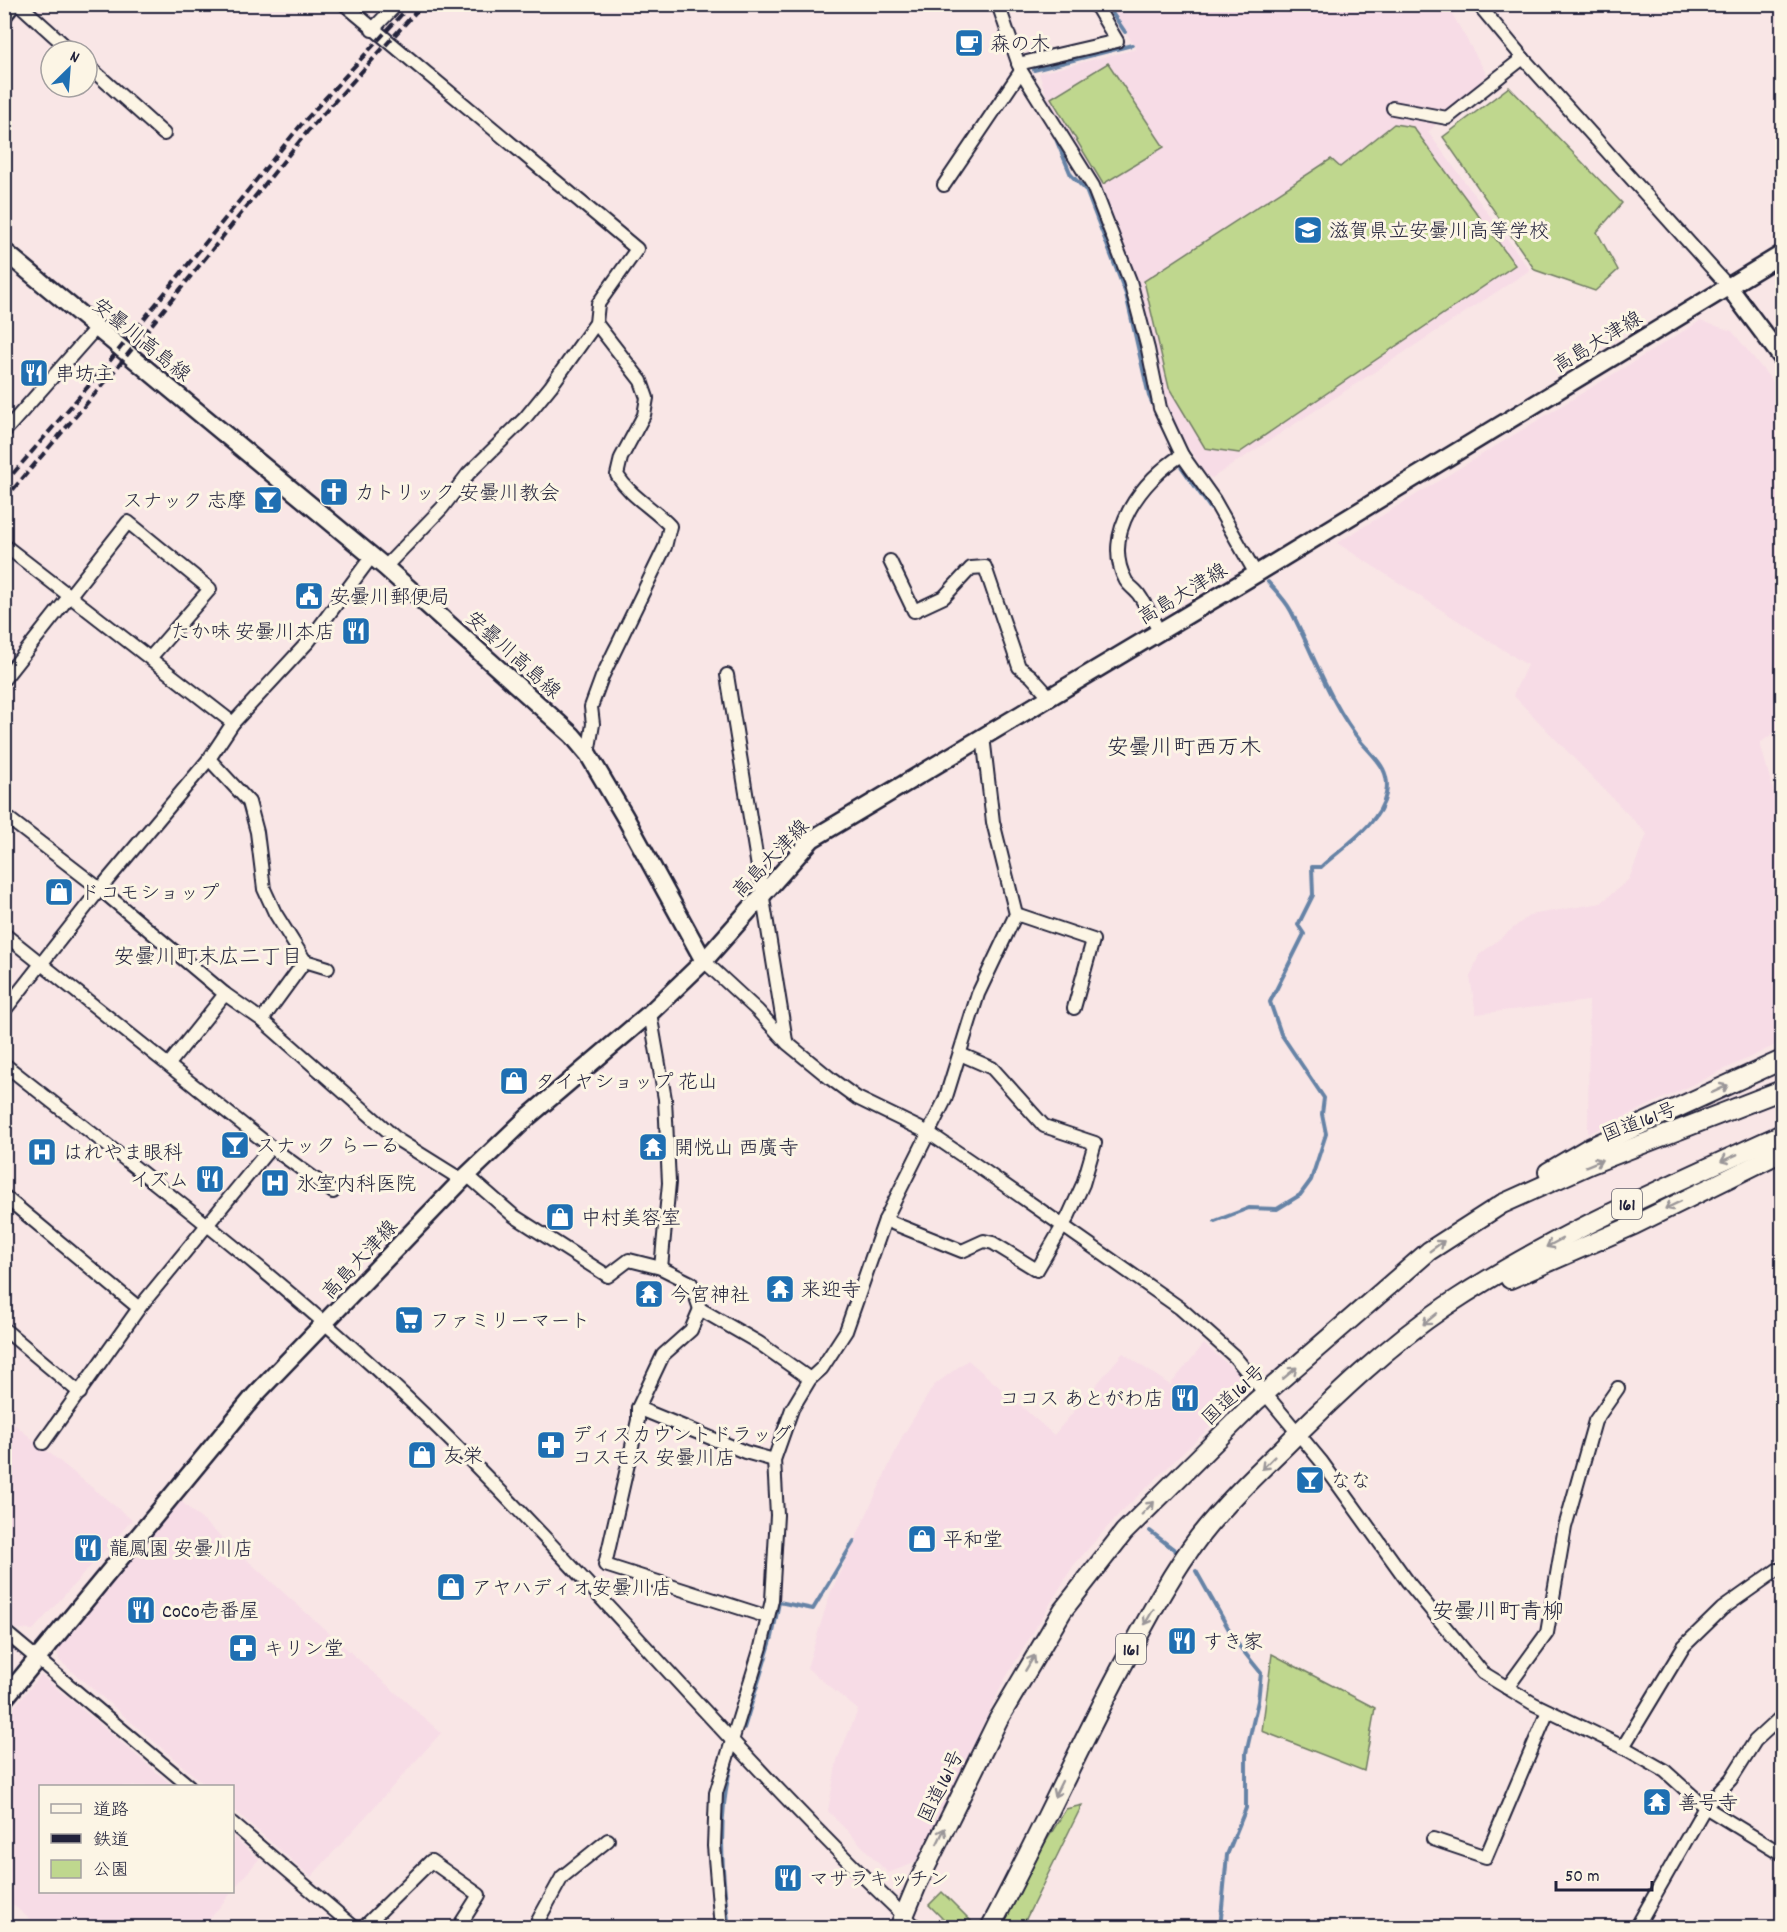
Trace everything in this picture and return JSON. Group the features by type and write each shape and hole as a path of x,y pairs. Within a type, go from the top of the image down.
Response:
{"highway":[{"path":"1502,1204 1587,1149 1782,1060"},
{"name":"国道161号","path":"907,1924 916,1887 998,1720 1063,1610 1124,1532 1265,1394 1429,1251 1502,1204 1591,1164 1782,1090"},
{"name":"161","path":"990,1928 1094,1718 1175,1574 1199,1537 1296,1435 1393,1348 1443,1308 1478,1285 1623,1206 1782,1134"},
{"path":"1478,1285 1494,1285 1507,1280 1634,1225 1782,1152"}],"main road":[{"path":"4,14 12,4"},
{"name":"安曇川高島線","path":"4,251 379,561 541,705 588,754 704,961"},
{"name":"高島大津線","path":"4,1699 255,1395 327,1324 464,1178 529,1116 650,1013 704,961 812,839 1256,574 1782,254"},
{"path":"1728,286 1782,358"}],"street":[{"path":"19,4 58,39"},
{"path":"4,1011 100,889 209,759 233,723 379,561 442,508 468,474 525,418 596,323 598,304 637,249 372,30 344,4"},
{"path":"372,30 398,4"},
{"path":"998,4 1019,68 1094,186 1130,281 1148,349 1160,408 1182,454 1214,500 1256,574"},
{"path":"944,185 1019,68 1117,41 1095,4"},
{"path":"1478,4 1523,58 1728,286"},
{"path":"1393,108 1447,118 1523,58"},
{"path":"99,76 164,134"},
{"path":"588,754 593,724 591,707 602,676 665,547 670,526 628,492 617,476 617,466 644,415 647,398 641,381 596,323"},
{"path":"4,432 96,328"},
{"path":"1159,631 1139,594 1127,582 1117,552 1123,526 1137,496 1165,465 1182,454"},
{"path":"4,679 128,522 210,589 150,658"},
{"path":"4,545 233,723"},
{"path":"890,561 914,611 944,597 971,568 985,567 1019,667 1031,676 1049,696"},
{"path":"727,675 787,1043"},
{"path":"721,1928 714,1846 716,1793 772,1600 777,1515 774,1460 792,1408 810,1379 822,1368 846,1331 885,1220 945,1100 978,994 1016,914 993,822 983,736"},
{"path":"209,759 249,802 257,832 264,889 275,913 305,961 328,968"},
{"path":"4,815 100,889 225,994 262,1020 398,1140 464,1178 514,1216 608,1276 629,1260 661,1268 691,1284 700,1310 759,1343 810,1379"},
{"path":"1016,914 1093,940 1074,1008"},
{"path":"4,934 271,1147 333,1192"},
{"path":"262,1020 305,961"},
{"path":"704,961 758,1011 787,1043 857,1098 929,1133 1180,1308 1234,1356 1296,1435 1321,1461 1446,1630 1483,1672 1548,1711 1623,1747 1665,1771 1705,1807 1782,1854"},
{"path":"169,1064 225,994"},
{"path":"650,1013 665,1099 669,1183 661,1268"},
{"path":"885,1220 962,1251 984,1241 993,1243 1037,1270 1068,1217 1083,1184 1095,1143 1044,1126 992,1068 960,1053"},
{"path":"4,1064 327,1324 432,1422 527,1519 907,1924"},
{"path":"43,1443 139,1308 271,1147"},
{"path":"4,1196 139,1308"},
{"path":"700,1310 691,1330 663,1355 638,1408 638,1420 605,1565 768,1617"},
{"path":"4,1329 80,1393"},
{"path":"1507,1688 1547,1634 1565,1527 1595,1421 1618,1388"},
{"path":"638,1408 745,1452 774,1460"},
{"path":"1623,1747 1684,1646 1722,1609 1777,1570"},
{"path":"4,1631 188,1785"},
{"path":"1432,1839 1486,1857 1548,1711"},
{"path":"1636,1928 1705,1807 1731,1779 1755,1741 1782,1716"},
{"path":"234,1825 355,1928"},
{"path":"534,1928 562,1877 608,1840"},
{"path":"363,1928 431,1861 479,1895 458,1928"}],"shaded area":[{"name":"滋賀県立安曇川高等学校","path":"1110,5 1447,5 1487,75 1428,132 1530,270 1212,478 1207,476 1178,431 1161,387 1142,299 1101,190 1051,109 1039,73 1136,49"},
{"path":"1700,321 1732,331 1782,393 1782,727 1760,743 1779,811 1782,814 1782,1042 1588,1134 1589,1001 1476,1014 1470,977 1479,955 1530,915 1601,903 1629,879 1647,834 1513,695 1527,665 1337,543"},
{"path":"1204,1344 1253,1386 1120,1513 1073,1566 1005,1679 917,1862 888,1873 828,1811 837,1760 858,1710 807,1668 830,1594 902,1437 934,1385 968,1360 1054,1435 1123,1353 1170,1385"},
{"path":"4,1416 132,1520 33,1630 15,1629 5,1620"},
{"path":"181,1501 441,1733 311,1877 234,1810 234,1785 205,1785 59,1660 57,1648"},
{"path":"41,1675 172,1785 39,1785 39,1893 231,1893 202,1928 39,1927 5,1898 5,1718"},
{"path":"234,1838 259,1859 234,1889"}],"green space":[{"path":"1108,63 1164,147 1103,184 1051,98"},
{"path":"1509,87 1622,203 1597,232 1618,270 1595,291 1535,270 1443,137"},
{"path":"1394,124 1413,127 1515,265 1239,453 1205,448 1169,388 1144,281 1331,159 1340,167"},
{"path":"1272,1654 1375,1708 1364,1771 1262,1731"},
{"path":"1082,1805 1022,1927 1002,1927 1045,1843 1066,1809"},
{"path":"942,1892 972,1922 966,1927 951,1927 929,1905"}],"waterway":[{"path":"1106,4 1125,32"},
{"path":"1034,70 1132,45"},
{"path":"1056,139 1071,175 1086,190 1126,294 1149,396 1155,409"},
{"path":"1181,466 1211,509"},
{"path":"1215,1221 1249,1208 1277,1209 1300,1195 1311,1180 1326,1134 1322,1114 1324,1098 1281,1034 1270,1002 1304,934 1298,925 1313,895 1312,867 1321,867 1359,835 1376,816 1382,805 1387,786 1381,766 1351,728 1332,696 1289,607 1268,582"},
{"path":"1150,1531 1180,1554"},
{"path":"744,1728 772,1637 779,1602 813,1609 854,1541"},
{"path":"1196,1571 1236,1642 1261,1673 1258,1701 1246,1753 1246,1808 1227,1855 1220,1928"},
{"path":"729,1928 724,1888 722,1826 731,1766"}],"railway":[{"path":"4,484 104,368 300,126 411,4"},
{"path":"4,500 111,375 307,132 423,4"}],"place":[{"name":"森の木","path":"969,43"},
{"name":"滋賀県立安曇川高等学校","path":"1308,230"},
{"name":"串坊主","path":"34,373"},
{"name":"カトリック 安曇川教会","path":"334,492"},
{"name":"スナック 志摩","path":"268,500"},
{"name":"安曇川郵便局","path":"309,596"},
{"name":"たか味 安曇川本店","path":"356,631"},
{"name":"ドコモショップ","path":"59,892"},
{"name":"タイヤショップ 花山","path":"514,1081"},
{"name":"スナック らーる","path":"235,1145"},
{"name":"開悦山 西廣寺","path":"653,1147"},
{"name":"はれやま眼科","path":"42,1152"},
{"name":"イズム","path":"210,1179"},
{"name":"氷室内科医院","path":"275,1183"},
{"name":"中村美容室","path":"560,1217"},
{"name":"来迎寺","path":"780,1289"},
{"name":"今宮神社","path":"649,1294"},
{"name":"ファミリーマート","path":"409,1320"},
{"name":"ココス あとがわ店","path":"1185,1398"},
{"name":"ディスカウントドラッグ コスモス 安曇川店","path":"551,1445"},
{"name":"友栄","path":"422,1455"},
{"name":"なな","path":"1310,1480"},
{"name":"平和堂","path":"922,1539"},
{"name":"龍鳳園 安曇川店","path":"88,1548"},
{"name":"アヤハディオ安曇川店","path":"451,1587"},
{"name":"CoCo壱番屋","path":"141,1610"},
{"name":"すき家","path":"1182,1641"},
{"name":"キリン堂","path":"243,1648"},
{"name":"善号寺","path":"1657,1802"},
{"name":"マサラキッチン","path":"788,1878"}],"district":[{"name":"安曇川町西万木","path":"1184,746"},
{"name":"安曇川町末広二丁目","path":"208,956"},
{"name":"安曇川町青柳","path":"1498,1610"}]}
